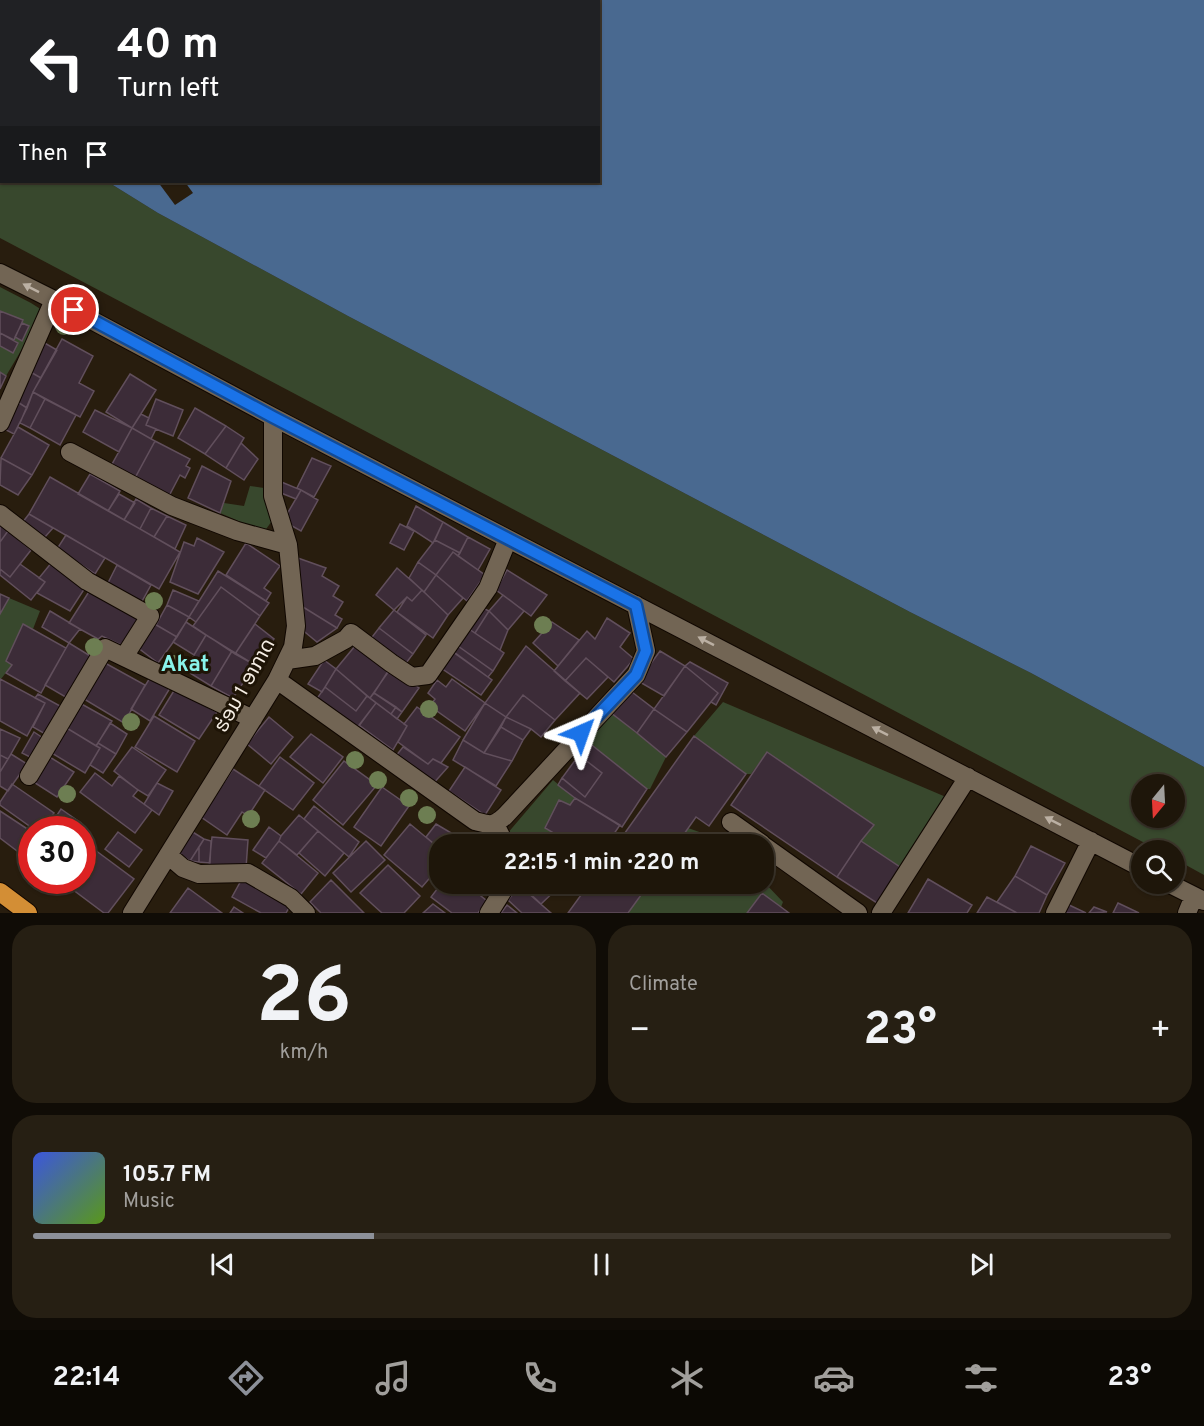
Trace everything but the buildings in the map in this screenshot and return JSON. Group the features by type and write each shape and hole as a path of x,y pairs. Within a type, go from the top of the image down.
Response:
{"highway":[{"path":"0,892 28,913"}],"street":[{"path":"0,273 1131,862"},
{"path":"0,423 54,300"},
{"name":"ຮ່ອມ 1 ອາກາດ","path":"132,913 277,680 293,647 296,626 288,545 273,496 273,417"},
{"path":"70,452 172,507 237,531 288,545"},
{"path":"0,514 87,581 150,616 124,657"},
{"path":"287,660 315,656 346,639 351,633 412,677 428,675 488,588 508,539"},
{"path":"277,680 475,821 489,825 495,824 506,816 636,675 646,651 636,605"},
{"path":"29,776 105,648 252,719"},
{"path":"881,913 968,777"},
{"path":"731,822 748,834"},
{"path":"495,824 500,834"},
{"path":"1055,913 1091,841"},
{"path":"774,853 858,913"},
{"path":"168,855 183,868 199,874 248,873 291,898 306,913"},
{"path":"489,913 501,894"},
{"path":"1182,894 1195,904"}],"green space":[{"path":"0,183 110,183 158,213 348,316 910,612 1031,673 1204,767 1204,875 1185,865 1185,840 1139,840 0,238"},
{"path":"0,287 42,310 35,327 6,376 0,372 0,346 13,352 18,343 14,340 23,321 0,311"},
{"path":"250,486 264,488 274,518 264,532 220,513 224,503 244,506"},
{"path":"9,598 40,611 33,629 23,624 6,661 12,665 0,679 0,614"},
{"path":"723,702 946,797 903,869 861,841 873,824 767,752 751,774 746,774 694,736"},
{"path":"610,712 666,757 650,789 647,789 588,742"},
{"path":"553,780 575,798 570,805 559,800 545,828 555,834 507,834"},
{"path":"688,828 705,834 684,834"},
{"path":"774,893 783,902 781,907 747,913 628,913 642,894"}],"water":[{"path":"600,0 1204,0 1204,767 1031,673 910,612 348,316 158,213 110,183 600,183"}],"pier":[{"path":"159,183 186,183 193,193 175,205"}],"district":[{"name":"Akat","path":"185,663"}],"route":[{"path":"74,310 273,417 636,605 646,651 636,675 581,733"}]}
